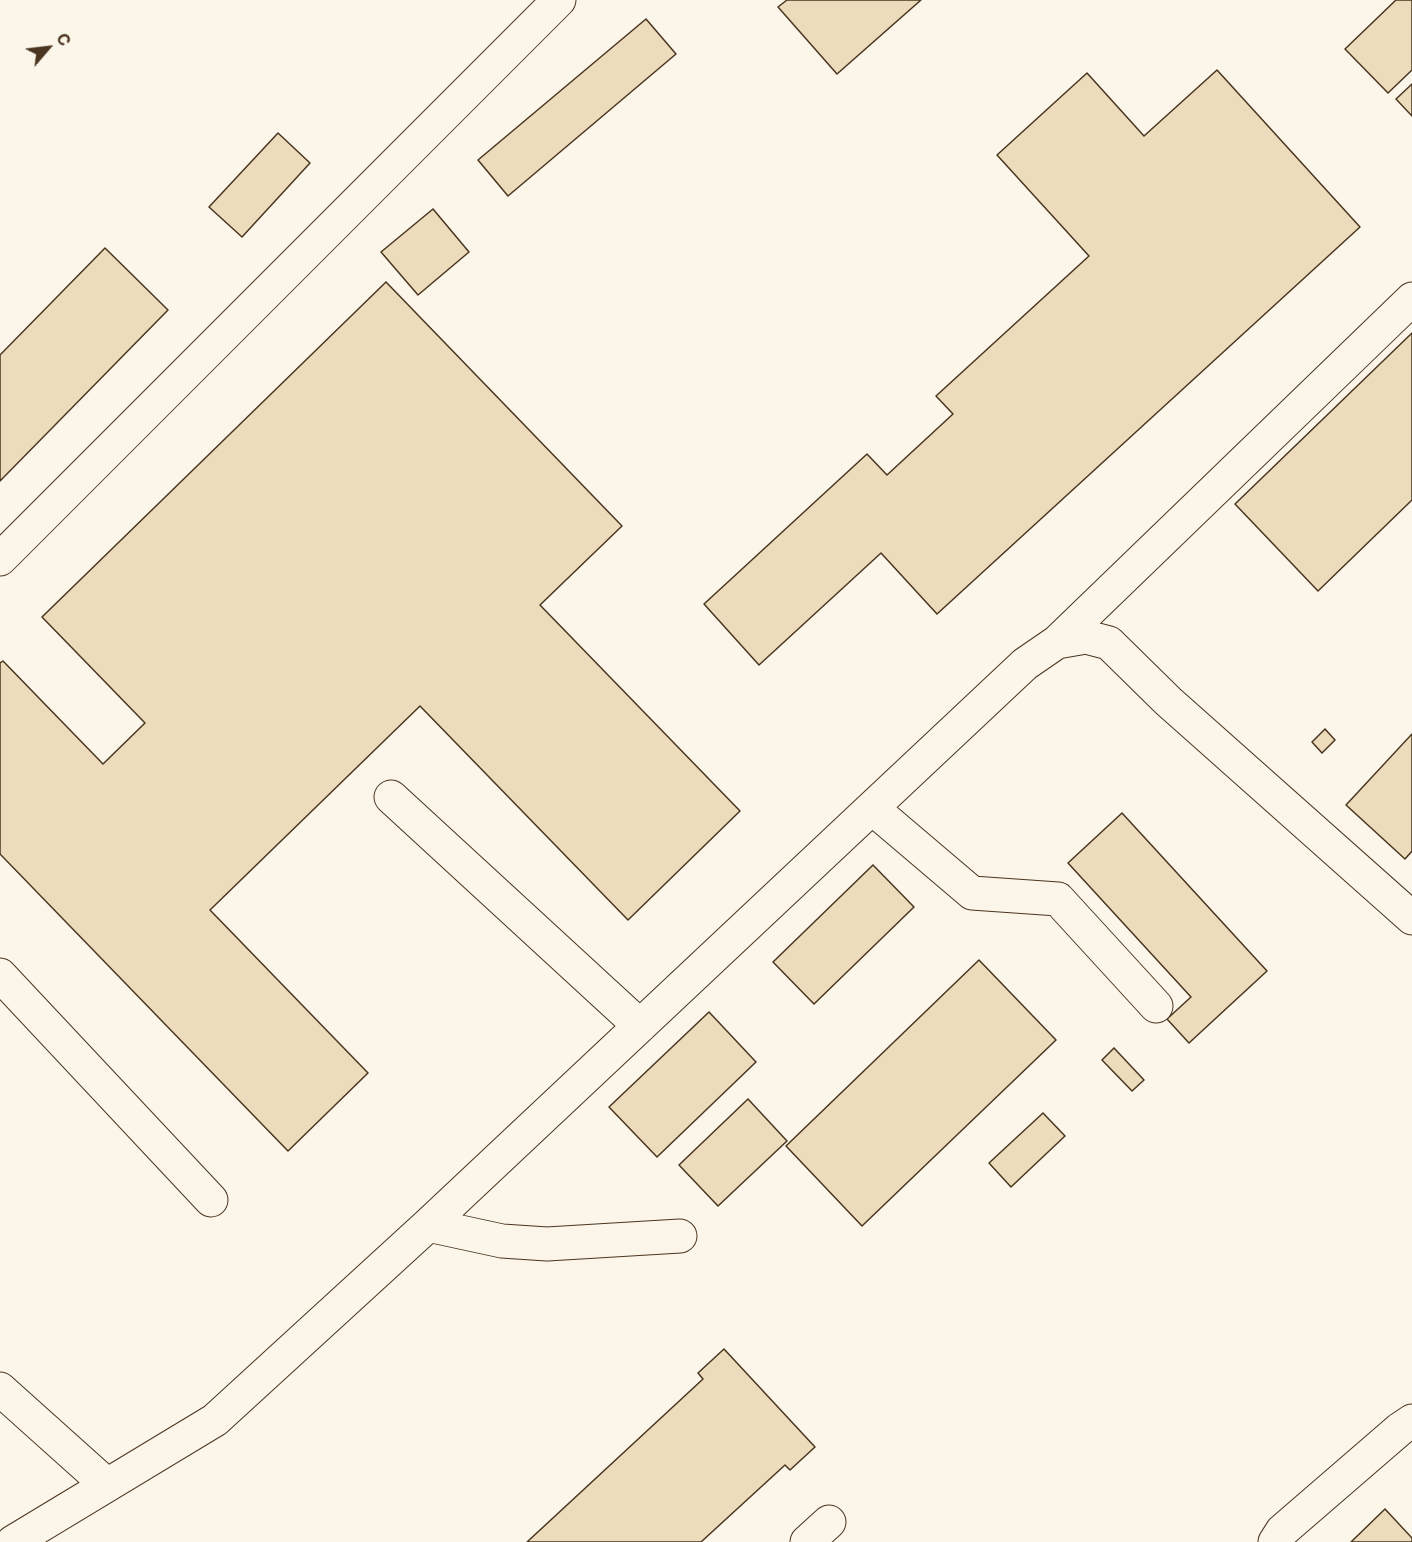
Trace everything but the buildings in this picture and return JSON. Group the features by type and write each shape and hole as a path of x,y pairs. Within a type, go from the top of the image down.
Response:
{"lane":[{"path":"0,560 559,0"},
{"path":"13,1542 215,1420 428,1225 1025,664 1057,642 1412,299"},
{"path":"1057,642 1086,637 1109,643 1168,701 1412,918"},
{"path":"391,797 640,1026"},
{"path":"872,808 972,893 1058,899 1156,1006"},
{"path":"0,975 211,1200"},
{"path":"428,1225 502,1241 547,1244 680,1236"},
{"path":"0,1389 107,1485"},
{"path":"1275,1542 1282,1530 1412,1421"}]}
